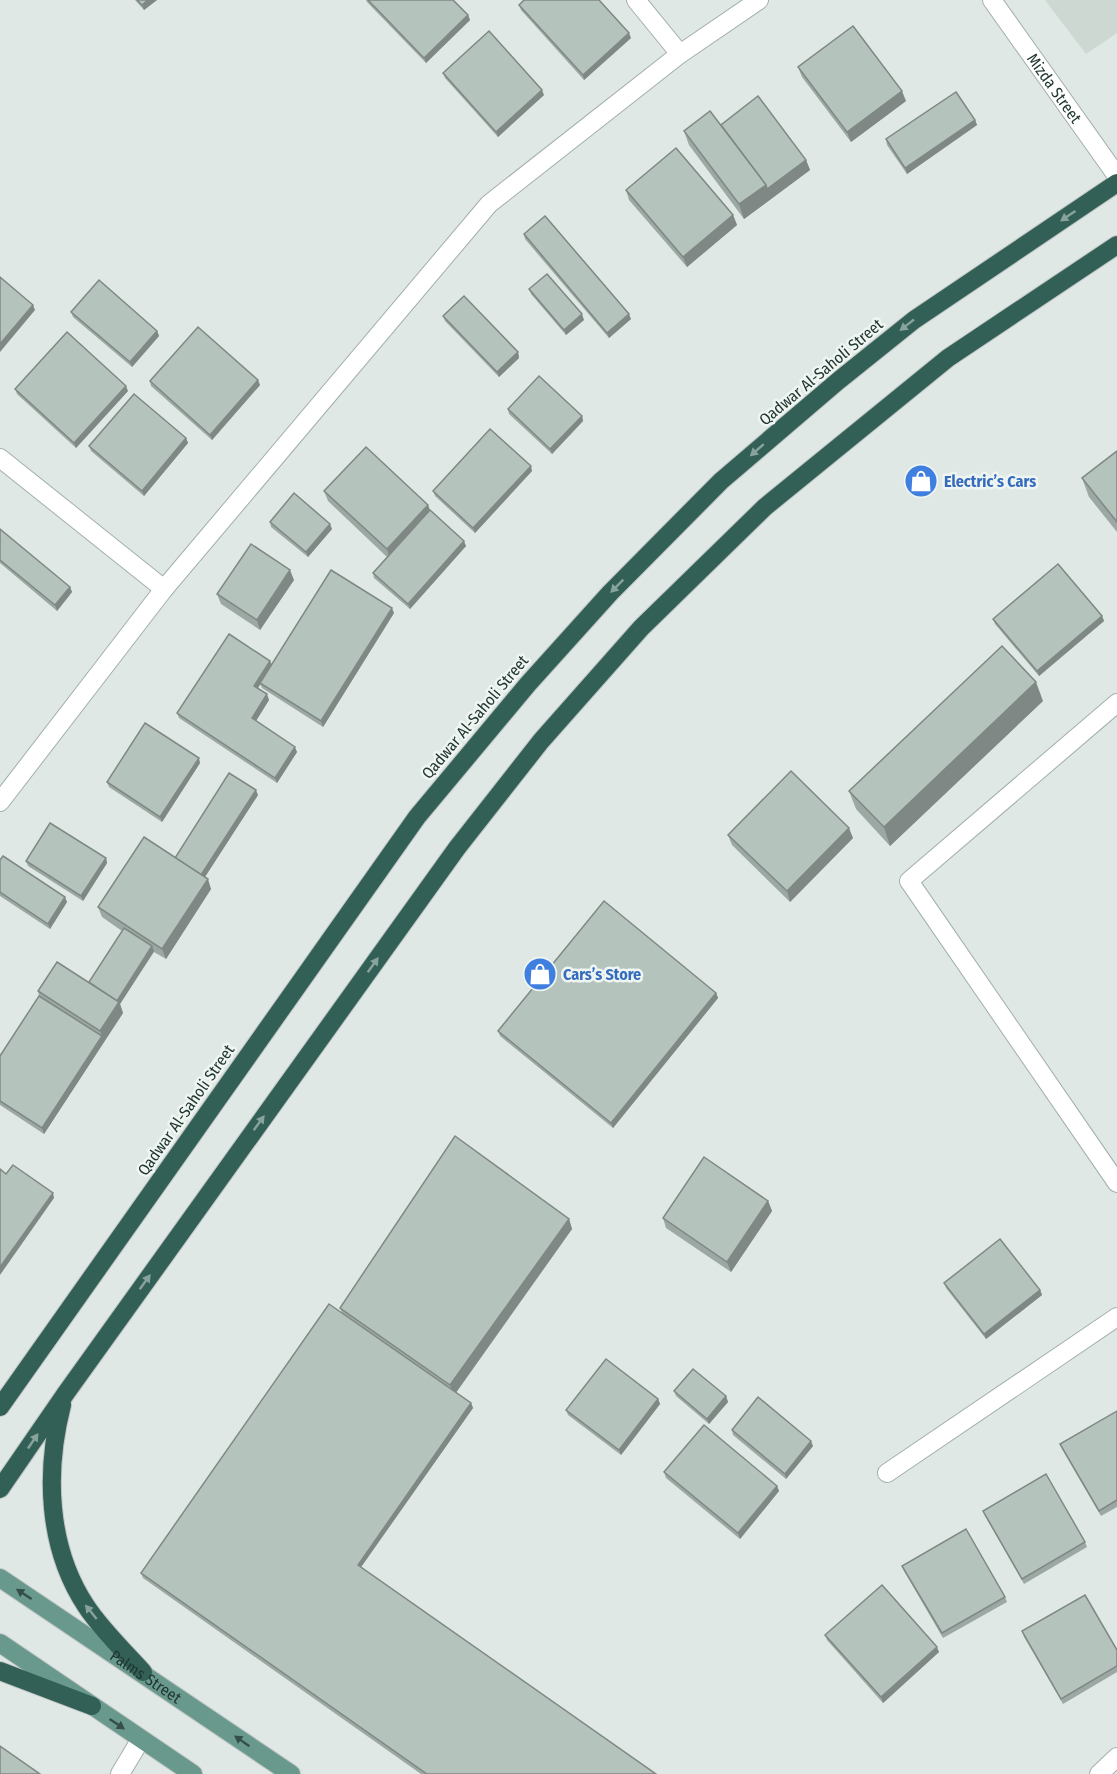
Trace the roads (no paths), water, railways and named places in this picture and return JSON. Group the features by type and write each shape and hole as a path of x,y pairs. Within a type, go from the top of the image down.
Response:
{"highway":[{"name":"Qadwar Al-Saholi Street","path":"0,1407 417,817 528,684 580,626 721,482 838,381 914,320 1117,183"},
{"path":"0,1489 66,1393 457,848 541,741 640,628 765,507 948,358 1117,245"},
{"path":"66,1393 55,1435 51,1479 55,1523 66,1566 86,1606 143,1672"},
{"path":"0,1671 92,1706"}],"main road":[{"name":"Palms Street","path":"0,1578 143,1672 291,1774"},
{"path":"0,1643 193,1774"}],"street":[{"path":"636,0 680,54"},
{"path":"0,802 164,589 489,204 680,54 759,0"},
{"name":"Mizda Street","path":"992,0 1117,176"},
{"path":"0,459 164,589"},
{"path":"1117,702 909,881 1117,1183"},
{"path":"887,1473 1117,1317"},
{"path":"120,1774 141,1739"},
{"path":"1099,1774 1117,1757"}],"place":[{"name":"Electric’s Cars","path":"921,481"},
{"name":"Cars’s Store","path":"540,974"}]}
